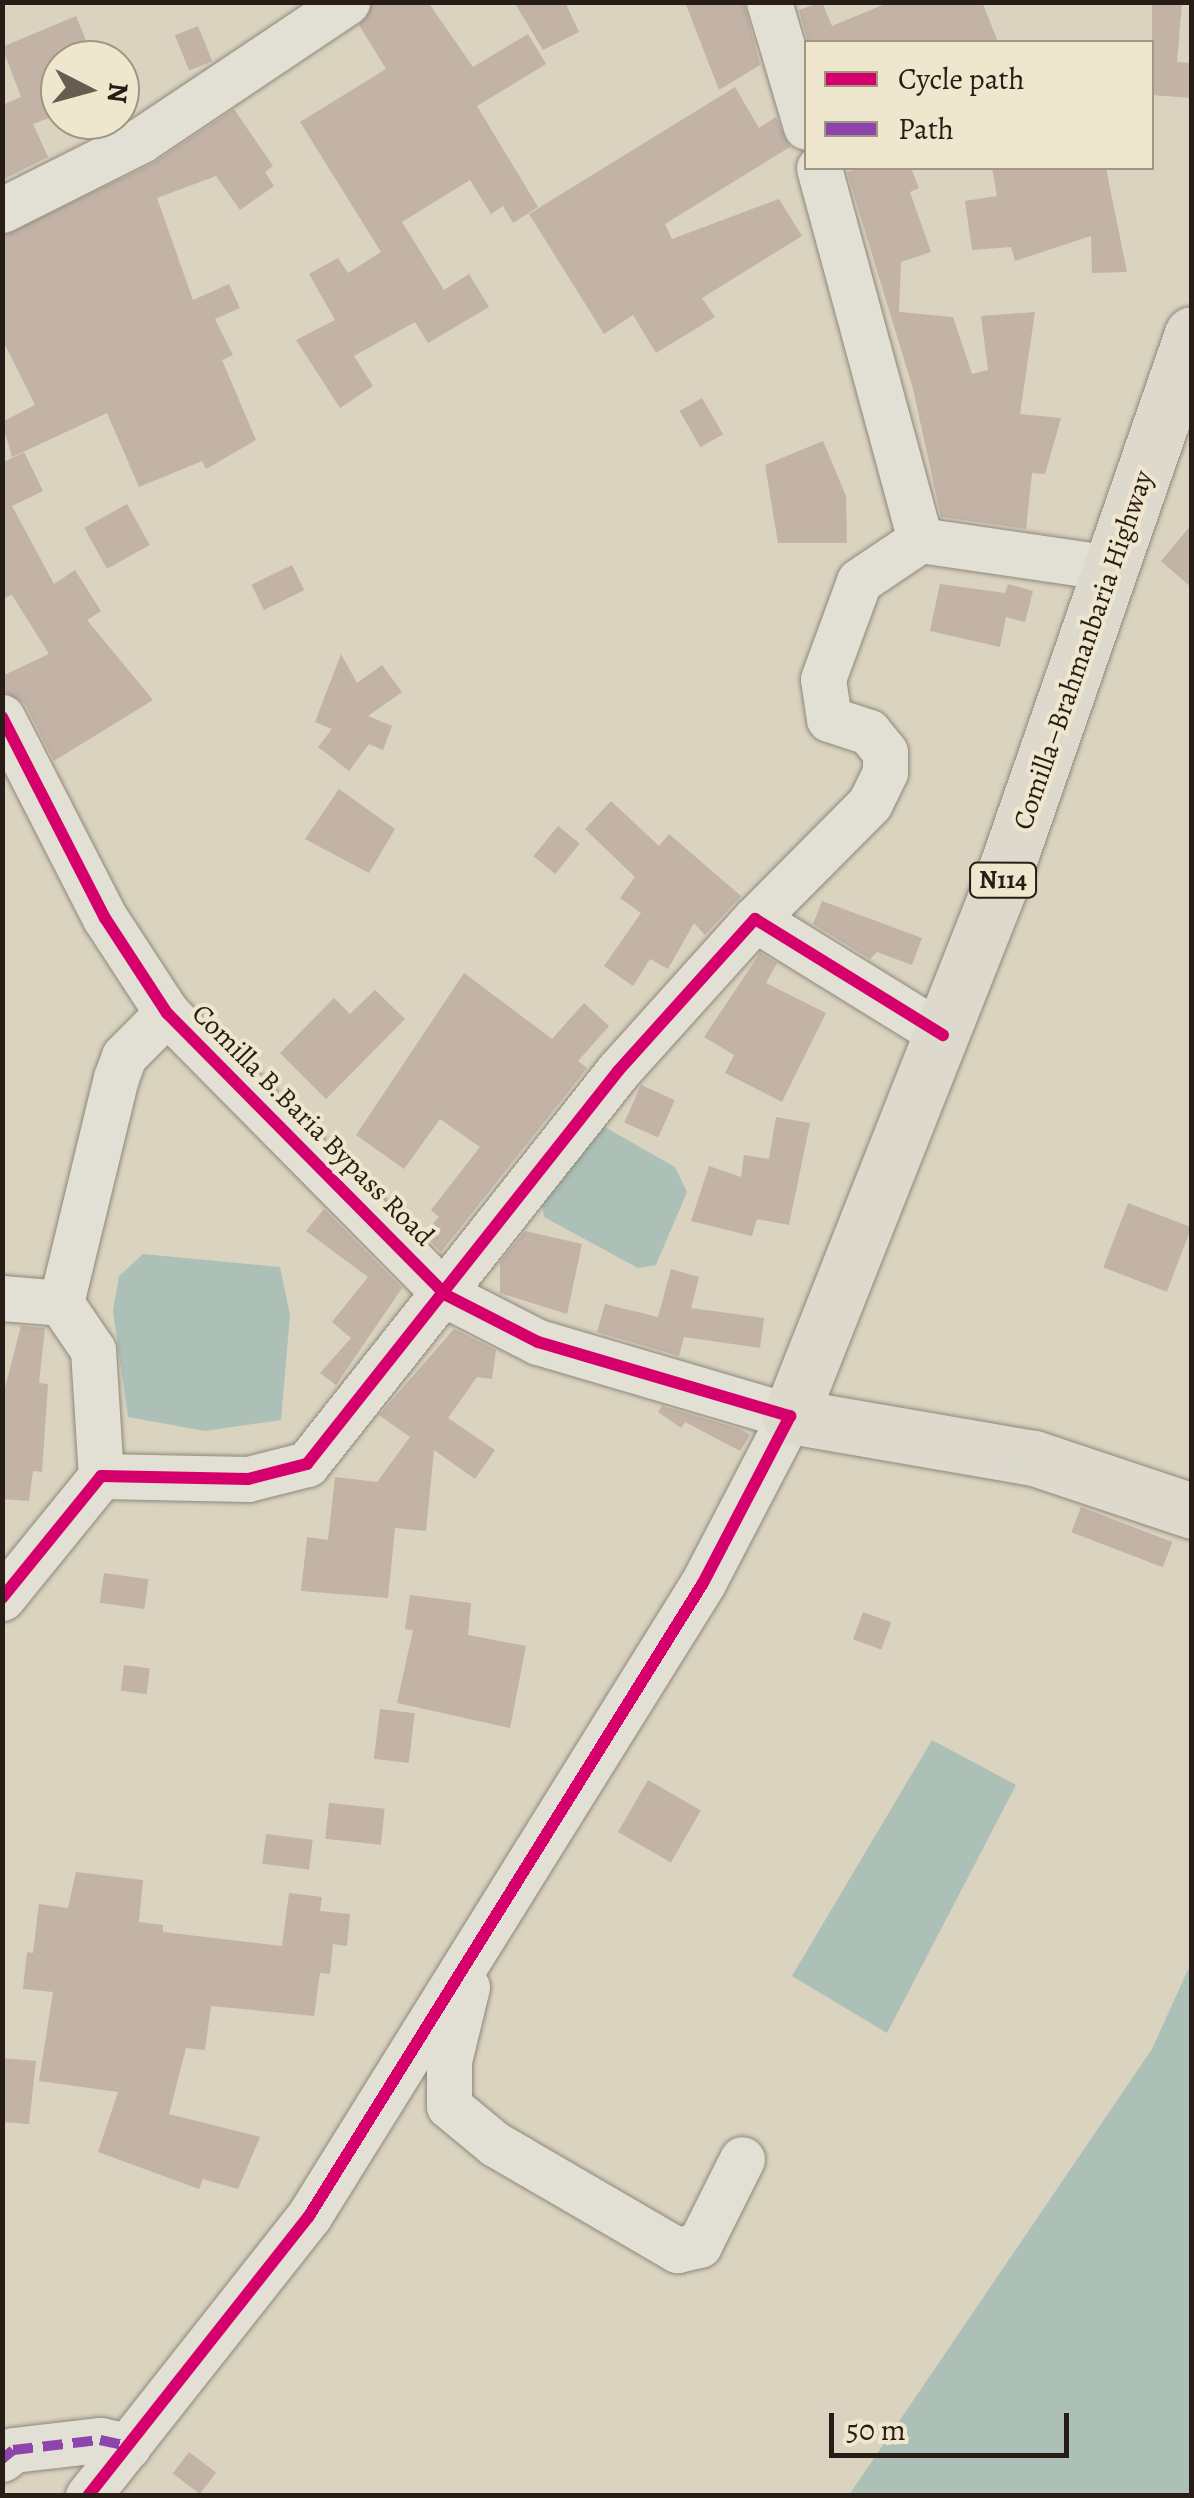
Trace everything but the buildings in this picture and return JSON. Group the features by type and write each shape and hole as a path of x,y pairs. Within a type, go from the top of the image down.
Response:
{"highway":[{"name":"Comilla–Brahmanbaria Highway","path":"790,1416 943,1035 1113,568 1192,334"},
{"path":"790,1416 1034,1458 1192,1511"}],"street":[{"path":"2,210 141,140 347,2"},
{"path":"769,2 804,120"},
{"path":"820,170 920,540"},
{"path":"101,1476 248,1479 307,1464 446,1295 618,1071 755,919 870,804 885,772 885,752 869,732 829,719 823,679 859,581 920,540 1113,568"},
{"name":"Comilla B.Baria Bypass Road","path":"2,717 105,918 167,1013 446,1295 538,1342 790,1416"},
{"path":"755,919 943,1035"},
{"path":"2,1598 101,1476 93,1350 61,1303 124,1056 167,1013"},
{"path":"2,1298 61,1303"},
{"path":"88,2496 310,2216 703,1584 790,1416"},
{"path":"470,1960 446,2084 449,2106 463,2123 677,2250 705,2236 742,2159"},
{"path":"2,2458 14,2450 100,2440 128,2446"}],"shaded area":[{"path":"603,1126 675,1167 687,1192 656,1265 638,1268 544,1217 542,1202"},
{"path":"143,1254 280,1267 290,1315 281,1420 205,1431 128,1417 113,1311 119,1276"},
{"path":"932,1740 1016,1785 887,2033 792,1976"},
{"path":"1191,1963 1191,2495 849,2495 1152,2049"}],"marked path":[{"path":"2,2459 13,2450 100,2440 128,2446"}],"cycle path":[{"path":"2,717 105,918 167,1013 446,1295 538,1342 790,1416 703,1583 309,2216 88,2496"},
{"path":"2,1598 101,1476 248,1479 307,1464 618,1071 755,919 943,1035"}]}
